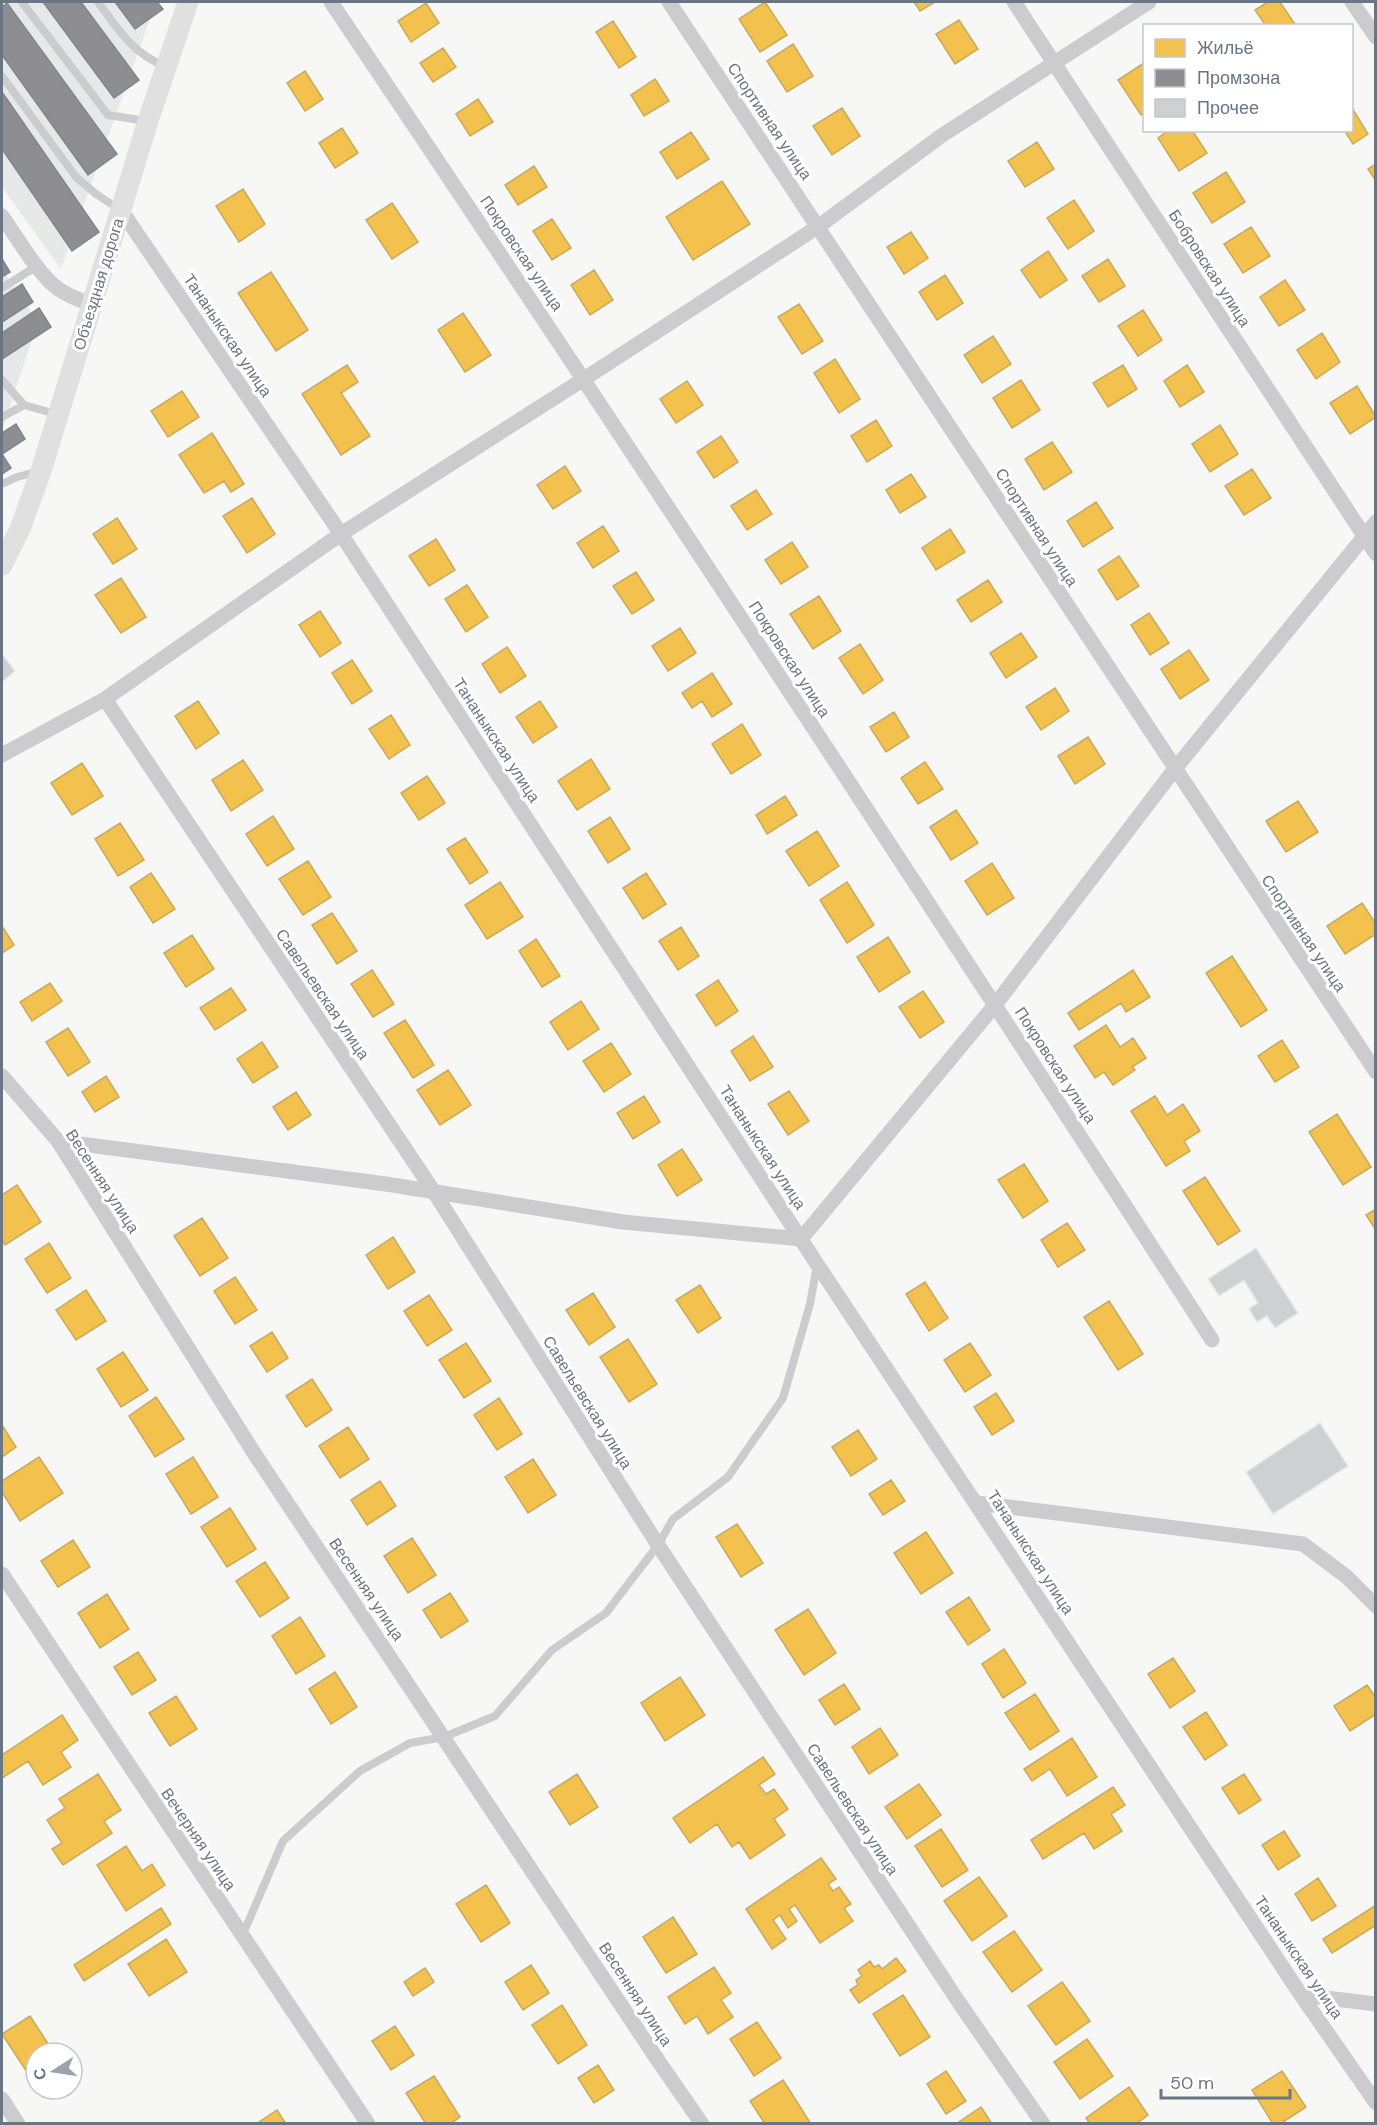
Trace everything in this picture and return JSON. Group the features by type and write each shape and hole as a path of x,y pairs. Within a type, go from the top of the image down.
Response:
{"main road":[{"name":"Объездная дорога","path":"2,565 20,529 41,471 148,121 188,2"}],"street":[{"name":"Покровская улица","path":"331,2 584,379 1212,1340"},
{"name":"Спортивная улица","path":"669,2 819,226 1174,770 1376,1072"},
{"name":"Бобровская улица","path":"1014,2 1376,554"},
{"path":"2,755 105,699 341,534 819,226 941,136 1149,2"},
{"path":"1352,2 1376,37"},
{"name":"Тананыкская улица","path":"121,210 341,534 817,1264 1301,1995 1376,2103"},
{"path":"2,216 54,286 72,297 91,304"},
{"path":"58,1141 386,1184 623,1222 801,1239 995,1005 1174,770 1376,522"},
{"name":"Савельевская улица","path":"105,699 434,1192 658,1545 952,1991 1043,2124"},
{"name":"Весенняя улица","path":"2,1076 58,1141 254,1453 702,2124"},
{"path":"977,1503 1303,1544 1347,1577 1376,1606"},
{"name":"Вечерняя улица","path":"2,1574 368,2124"},
{"path":"1301,1995 1376,2004"},
{"path":"2,2099 18,2124"}],"lane":[{"path":"21,2 108,115 148,121"},
{"path":"98,2 129,44 147,59 166,67"},
{"path":"2,76 76,177 96,194 121,210"},
{"path":"2,288 37,266"},
{"path":"2,380 24,405 58,415"},
{"path":"2,417 24,405"},
{"path":"2,484 17,477 41,471"},
{"path":"242,1935 283,1841 360,1771 410,1743 444,1737 495,1716 552,1650 606,1613 658,1545 673,1519 728,1477 783,1398 810,1304 817,1264"}],"shaded area":[{"path":"2,2 150,2 154,8 61,269 2,187"},
{"path":"2,269 38,322 2,430"}],"building: Жильё":[{"path":"765,2 787,35 760,52 739,19"},
{"path":"914,2 935,2 920,11"},
{"path":"1268,2 1280,2 1295,24 1265,24 1255,10"},
{"path":"426,3 439,23 411,42 398,21"},
{"path":"959,20 978,49 955,64 936,34"},
{"path":"613,21 636,57 619,68 596,32"},
{"path":"793,44 813,76 787,92 767,61"},
{"path":"443,48 456,67 433,82 420,63"},
{"path":"1143,64 1143,114 1141,115 1118,80"},
{"path":"305,71 323,99 305,111 287,83"},
{"path":"655,79 669,101 644,116 631,95"},
{"path":"478,99 493,122 470,136 456,114"},
{"path":"842,108 860,136 832,155 813,126"},
{"path":"1353,110 1368,134 1353,144 1345,132 1353,132"},
{"path":"342,128 358,153 335,168 319,143"},
{"path":"691,132 709,159 677,179 660,152"},
{"path":"1166,132 1193,132 1207,153 1179,171 1158,138"},
{"path":"1037,142 1054,169 1025,187 1008,161"},
{"path":"1376,164 1376,181 1368,169"},
{"path":"534,166 547,187 518,205 505,185"},
{"path":"1226,172 1245,202 1212,223 1193,193"},
{"path":"722,181 750,224 693,260 666,217"},
{"path":"243,189 265,224 239,242 216,206"},
{"path":"1074,200 1094,231 1068,249 1047,218"},
{"path":"392,203 418,242 392,259 366,220"},
{"path":"552,219 571,248 552,260 533,231"},
{"path":"1251,227 1270,256 1243,273 1224,244"},
{"path":"911,232 928,258 904,274 887,247"},
{"path":"1048,251 1067,280 1040,298 1021,270"},
{"path":"1108,259 1125,286 1099,302 1082,276"},
{"path":"594,270 613,300 590,315 571,285"},
{"path":"271,272 308,330 276,351 238,293"},
{"path":"945,275 963,303 937,320 919,292"},
{"path":"1285,280 1305,310 1279,326 1260,297"},
{"path":"799,304 823,341 802,354 778,317"},
{"path":"1143,310 1162,340 1138,356 1118,326"},
{"path":"463,313 491,355 465,372 438,330"},
{"path":"1322,333 1340,362 1316,379 1297,350"},
{"path":"993,336 1011,364 982,383 964,355"},
{"path":"835,359 860,399 839,413 814,373"},
{"path":"347,365 358,382 341,393 370,436 341,455 302,394"},
{"path":"1123,365 1137,389 1108,407 1093,383"},
{"path":"1187,365 1204,392 1180,407 1164,381"},
{"path":"1021,380 1040,410 1012,428 993,398"},
{"path":"687,381 703,405 676,423 660,399"},
{"path":"1357,386 1376,417 1350,434 1330,403"},
{"path":"182,391 199,417 168,437 151,411"},
{"path":"876,420 892,446 867,462 851,436"},
{"path":"1220,425 1238,454 1210,472 1192,444"},
{"path":"212,433 244,484 231,492 224,481 204,493 179,455"},
{"path":"721,436 738,462 714,478 697,452"},
{"path":"1052,442 1072,472 1044,490 1025,459"},
{"path":"565,466 581,491 553,509 537,485"},
{"path":"1252,469 1271,498 1244,515 1225,486"},
{"path":"911,474 926,497 900,513 886,490"},
{"path":"756,490 772,514 747,530 731,506"},
{"path":"252,498 275,534 247,553 223,516"},
{"path":"1096,502 1113,528 1083,547 1067,521"},
{"path":"117,518 137,549 113,564 93,534"},
{"path":"603,526 619,551 593,568 577,543"},
{"path":"950,529 965,552 936,570 922,548"},
{"path":"436,539 455,570 429,586 409,556"},
{"path":"792,542 808,567 781,584 765,560"},
{"path":"1119,556 1139,586 1117,600 1098,570"},
{"path":"636,572 654,600 632,614 613,586"},
{"path":"121,578 146,617 121,633 95,595"},
{"path":"988,580 1002,602 971,622 957,600"},
{"path":"467,585 488,617 466,632 445,599"},
{"path":"819,596 841,631 813,649 790,614"},
{"path":"320,611 341,643 320,657 299,625"},
{"path":"1149,613 1169,643 1150,655 1131,625"},
{"path":"680,628 696,653 668,671 652,646"},
{"path":"1021,633 1037,657 1006,678 990,653"},
{"path":"860,644 883,680 863,694 839,658"},
{"path":"507,647 526,676 500,693 482,664"},
{"path":"1189,650 1209,680 1180,699 1161,669"},
{"path":"352,660 372,691 352,704 332,673"},
{"path":"712,673 732,704 712,717 702,701 692,708 682,693"},
{"path":"1055,688 1069,711 1041,730 1026,707"},
{"path":"198,701 219,733 196,749 175,716"},
{"path":"540,701 557,727 533,743 516,717"},
{"path":"894,712 909,737 886,752 870,727"},
{"path":"391,715 410,745 389,759 369,729"},
{"path":"742,724 761,755 731,774 712,744"},
{"path":"1088,737 1105,764 1075,784 1058,756"},
{"path":"591,759 610,789 577,810 558,781"},
{"path":"243,760 263,790 231,811 212,780"},
{"path":"925,762 943,789 918,804 901,778"},
{"path":"82,763 103,796 72,815 51,783"},
{"path":"427,776 445,803 419,820 401,793"},
{"path":"785,796 797,815 767,834 756,815"},
{"path":"1298,801 1318,832 1286,852 1266,821"},
{"path":"956,810 978,843 951,860 930,827"},
{"path":"273,816 294,849 267,866 246,834"},
{"path":"610,817 630,849 608,863 588,831"},
{"path":"120,823 144,860 118,876 95,839"},
{"path":"817,831 839,866 809,886 786,851"},
{"path":"465,838 488,872 470,884 447,849"},
{"path":"308,861 331,897 303,915 279,879"},
{"path":"992,863 1014,898 987,915 965,881"},
{"path":"151,873 175,909 153,923 130,887"},
{"path":"646,873 666,904 643,919 623,888"},
{"path":"500,882 523,917 487,939 465,905"},
{"path":"847,882 874,925 847,943 820,900"},
{"path":"1362,903 1376,924 1376,934 1345,954 1327,926"},
{"path":"332,913 357,951 337,964 312,925"},
{"path":"2,926 14,945 2,953"},
{"path":"681,927 699,956 678,970 659,941"},
{"path":"192,935 214,969 186,987 164,953"},
{"path":"888,937 910,972 879,992 857,957"},
{"path":"536,939 560,976 542,987 519,951"},
{"path":"1232,956 1267,1010 1241,1027 1206,973"},
{"path":"372,970 394,1004 373,1017 351,984"},
{"path":"1133,970 1150,997 1126,1012 1121,1003 1079,1030 1068,1013"},
{"path":"718,980 738,1011 716,1026 696,995"},
{"path":"50,983 62,1001 32,1021 20,1002"},
{"path":"231,988 246,1010 215,1030 200,1008"},
{"path":"923,991 944,1022 920,1038 899,1007"},
{"path":"581,1001 599,1029 568,1050 550,1022"},
{"path":"405,1020 434,1065 413,1078 384,1033"},
{"path":"1106,1025 1120,1047 1133,1038 1146,1058 1132,1067 1135,1070 1113,1085 1104,1072 1095,1078 1074,1046"},
{"path":"68,1028 90,1062 68,1076 46,1042"},
{"path":"753,1036 773,1067 750,1081 731,1051"},
{"path":"1282,1040 1299,1067 1275,1082 1258,1056"},
{"path":"262,1042 278,1067 253,1083 237,1059"},
{"path":"611,1043 631,1074 604,1092 583,1061"},
{"path":"448,1070 471,1105 440,1125 417,1090"},
{"path":"106,1076 119,1097 95,1112 82,1092"},
{"path":"789,1091 809,1121 788,1135 768,1104"},
{"path":"296,1092 311,1115 288,1130 273,1107"},
{"path":"644,1096 660,1122 633,1139 617,1113"},
{"path":"1155,1096 1167,1115 1183,1104 1200,1131 1184,1141 1190,1151 1166,1166 1131,1111"},
{"path":"1337,1114 1371,1167 1343,1185 1309,1132"},
{"path":"682,1149 702,1180 677,1196 658,1165"},
{"path":"1024,1164 1048,1201 1023,1218 998,1180"},
{"path":"1205,1177 1240,1231 1218,1245 1183,1191"},
{"path":"17,1185 41,1222 5,1245 2,1239 2,1195"},
{"path":"1376,1209 1376,1230 1366,1215"},
{"path":"202,1218 228,1258 200,1276 174,1236"},
{"path":"1067,1223 1085,1250 1058,1267 1041,1240"},
{"path":"393,1237 415,1272 388,1289 366,1255"},
{"path":"49,1243 71,1278 47,1293 25,1259"},
{"path":"235,1277 257,1310 235,1324 214,1291"},
{"path":"925,1282 948,1318 929,1331 906,1294"},
{"path":"700,1285 721,1318 698,1333 676,1300"},
{"path":"86,1290 106,1321 76,1340 56,1310"},
{"path":"593,1293 615,1327 589,1345 566,1310"},
{"path":"429,1295 452,1330 427,1346 404,1311"},
{"path":"1109,1301 1143,1354 1118,1370 1084,1317"},
{"path":"272,1332 288,1358 267,1372 250,1346"},
{"path":"628,1339 657,1384 629,1402 600,1357"},
{"path":"466,1343 491,1381 464,1398 439,1360"},
{"path":"970,1343 991,1375 965,1392 944,1360"},
{"path":"123,1352 148,1390 121,1407 97,1369"},
{"path":"312,1379 332,1410 306,1427 286,1396"},
{"path":"996,1393 1014,1421 992,1435 974,1407"},
{"path":"156,1397 184,1439 155,1457 129,1416"},
{"path":"499,1398 522,1434 497,1450 474,1415"},
{"path":"2,1425 16,1447 2,1457"},
{"path":"348,1427 369,1459 340,1478 319,1446"},
{"path":"858,1430 877,1459 851,1476 832,1447"},
{"path":"39,1457 63,1493 20,1521 2,1492 2,1481"},
{"path":"193,1457 218,1497 191,1514 166,1474"},
{"path":"533,1459 556,1495 528,1513 505,1477"},
{"path":"891,1480 905,1501 883,1515 869,1494"},
{"path":"380,1481 396,1506 367,1525 351,1500"},
{"path":"230,1508 256,1549 227,1567 201,1527"},
{"path":"737,1524 763,1563 741,1577 716,1537"},
{"path":"926,1532 953,1573 921,1594 894,1553"},
{"path":"412,1538 436,1575 408,1593 384,1556"},
{"path":"73,1540 90,1567 58,1587 41,1561"},
{"path":"265,1562 289,1598 260,1617 236,1581"},
{"path":"450,1593 468,1621 441,1638 423,1610"},
{"path":"107,1594 129,1629 100,1648 78,1613"},
{"path":"969,1597 990,1630 968,1645 946,1612"},
{"path":"808,1609 836,1653 804,1675 775,1630"},
{"path":"300,1617 325,1656 296,1674 272,1636"},
{"path":"1004,1649 1026,1683 1003,1698 982,1664"},
{"path":"138,1652 156,1680 132,1695 114,1667"},
{"path":"1173,1658 1195,1691 1170,1708 1148,1674"},
{"path":"335,1672 357,1707 331,1724 309,1689"},
{"path":"680,1677 705,1715 665,1741 641,1703"},
{"path":"844,1684 860,1709 835,1725 819,1700"},
{"path":"1367,1685 1376,1698 1376,1714 1350,1731 1334,1706"},
{"path":"1035,1694 1059,1731 1030,1750 1005,1713"},
{"path":"176,1696 197,1729 170,1746 149,1713"},
{"path":"1206,1712 1227,1745 1205,1760 1183,1727"},
{"path":"62,1715 78,1740 61,1752 71,1767 43,1785 28,1761 2,1778 2,1755"},
{"path":"880,1728 898,1755 869,1774 852,1747"},
{"path":"1072,1738 1097,1777 1067,1796 1050,1769 1032,1781 1024,1769"},
{"path":"763,1757 775,1774 759,1785 766,1794 774,1789 788,1809 774,1819 785,1835 750,1859 739,1842 732,1847 717,1824 690,1843 673,1818"},
{"path":"98,1774 121,1810 104,1821 112,1833 63,1865 52,1849 62,1843 47,1820 65,1808 59,1799"},
{"path":"577,1774 598,1807 570,1825 549,1792"},
{"path":"1244,1774 1261,1800 1239,1814 1222,1788"},
{"path":"919,1784 941,1815 907,1839 885,1807"},
{"path":"1113,1787 1125,1805 1111,1814 1122,1831 1094,1849 1084,1833 1043,1859 1031,1840"},
{"path":"941,1829 968,1870 942,1887 915,1846"},
{"path":"1284,1831 1300,1856 1278,1870 1262,1845"},
{"path":"126,1846 142,1871 152,1864 165,1885 126,1911 97,1865"},
{"path":"821,1858 836,1879 828,1884 833,1891 839,1887 851,1904 844,1908 853,1921 820,1943 795,1905 789,1909 797,1921 788,1928 780,1915 773,1920 786,1939 772,1949 746,1909"},
{"path":"979,1877 1007,1916 972,1941 944,1901"},
{"path":"1318,1878 1336,1906 1312,1921 1295,1894"},
{"path":"486,1885 510,1923 481,1942 456,1904"},
{"path":"1376,1905 1376,1925 1332,1953 1323,1939"},
{"path":"161,1908 171,1924 84,1981 74,1965"},
{"path":"673,1917 697,1954 666,1973 643,1937"},
{"path":"1014,1931 1042,1970 1012,1992 983,1952"},
{"path":"166,1939 187,1972 149,1996 128,1964"},
{"path":"896,1958 906,1971 859,2003 850,1990 858,1985 856,1980 862,1976 858,1970 870,1961 874,1967 879,1965 882,1969"},
{"path":"531,1965 549,1993 523,2010 505,1982"},
{"path":"714,1967 731,1993 721,2000 733,2017 708,2034 697,2016 685,2024 668,1997"},
{"path":"425,1968 434,1982 413,1996 404,1982"},
{"path":"1062,1982 1090,2021 1056,2045 1028,2006"},
{"path":"903,1995 930,2037 900,2056 873,2014"},
{"path":"562,2005 587,2045 558,2064 532,2025"},
{"path":"30,2016 46,2041 24,2041 24,2068 2,2034"},
{"path":"757,2022 781,2058 754,2076 730,2039"},
{"path":"395,2026 414,2055 391,2070 372,2041"},
{"path":"1087,2039 1113,2076 1080,2099 1054,2062"},
{"path":"598,2065 614,2090 594,2103 578,2078"},
{"path":"946,2071 966,2101 946,2114 927,2084"},
{"path":"1282,2071 1306,2107 1280,2124 1273,2124 1252,2090"},
{"path":"434,2076 460,2117 450,2124 426,2124 406,2093"},
{"path":"783,2080 811,2124 765,2124 750,2101"},
{"path":"1129,2087 1148,2115 1136,2124 1090,2124 1086,2118"},
{"path":"981,2107 992,2124 956,2124"},
{"path":"277,2110 286,2124 256,2124"}],"building: Промзона":[{"path":"43,2 81,2 139,80 114,98"},
{"path":"115,2 157,2 163,9 135,29"},
{"path":"7,3 117,154 88,175 2,55 2,7"},
{"path":"2,92 99,232 72,251 2,149"},
{"path":"2,259 10,272 2,277"},
{"path":"22,284 33,302 2,322 2,297"},
{"path":"39,308 51,327 2,359 2,333"},
{"path":"16,424 25,439 2,454 2,433"},
{"path":"2,454 11,468 2,474"}],"building: Прочее":[{"path":"2,654 15,671 2,682"},
{"path":"1256,1248 1298,1313 1275,1328 1267,1316 1257,1322 1249,1309 1258,1303 1244,1280 1219,1296 1208,1279"},
{"path":"1320,1423 1348,1466 1273,1514 1246,1472"}]}
